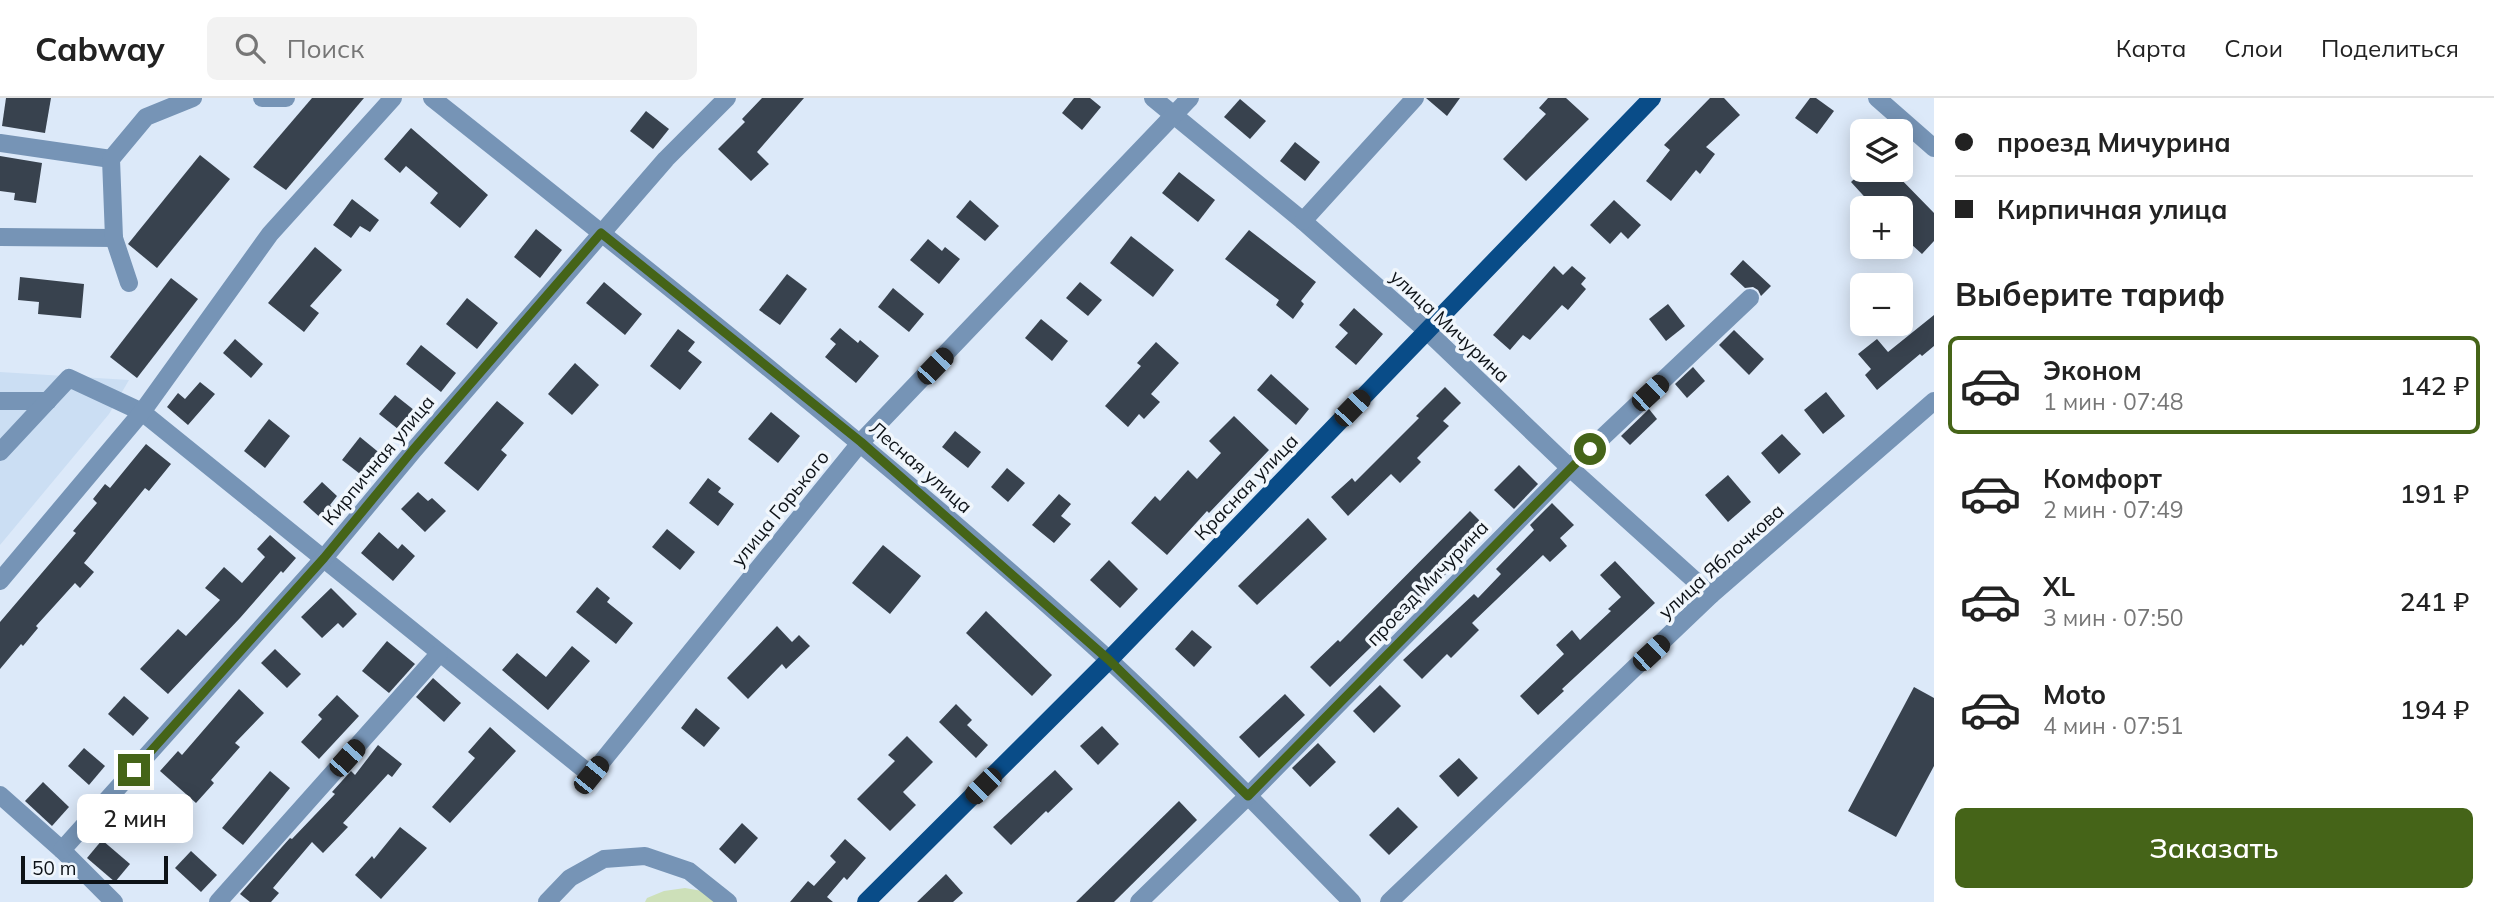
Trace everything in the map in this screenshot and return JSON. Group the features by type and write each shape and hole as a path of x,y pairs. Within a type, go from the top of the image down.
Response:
{"main road":[{"name":"Красная улица","path":"866,902 1109,660 1652,98"}],"street":[{"path":"129,283 114,237 111,159 146,117 193,98"},
{"path":"262,98 286,98"},
{"path":"0,581 142,412 270,234 393,98"},
{"name":"Лесная улица","path":"432,98 861,442 1109,660 1352,902"},
{"name":"Кирпичная улица","path":"62,850 324,558 413,450 666,159 727,98"},
{"name":"улица Мичурина","path":"1153,98 1303,221 1426,330 1570,468 1711,595"},
{"name":"улица Горького","path":"439,654 591,775 861,442 1190,98"},
{"path":"1303,221 1415,98"},
{"path":"1877,98 1934,148"},
{"path":"0,143 111,159"},
{"path":"0,237 114,237"},
{"name":"проезд Мичурина","path":"1139,902 1248,796 1570,468 1751,298"},
{"path":"0,452 69,378 142,412 439,654 218,902"},
{"path":"0,401 48,401"},
{"name":"улица Яблочкова","path":"1389,902 1711,595 1934,401"},
{"path":"0,795 62,850 106,899"},
{"path":"547,902 570,878 604,859 645,856 689,871 727,902"}],"shaded area":[{"path":"0,372 129,380 109,414 0,545"}],"green space":[{"path":"685,888 708,892 719,902 645,902 647,898 664,891"}],"building":[{"path":"6,98 51,98 45,133 2,126"},
{"path":"312,98 364,98 286,190 253,167"},
{"path":"762,98 804,98 757,152 769,164 751,181 718,149 745,122 742,119"},
{"path":"1074,98 1090,98 1101,107 1082,130 1062,113"},
{"path":"1426,98 1460,98 1447,116"},
{"path":"1548,98 1566,98 1589,119 1526,181 1503,159 1546,114 1539,108"},
{"path":"1710,98 1724,98 1740,115 1706,147 1715,154 1700,174 1696,170 1671,201 1646,181 1670,150 1664,145"},
{"path":"1810,98 1816,98 1834,111 1817,134 1795,118"},
{"path":"1240,99 1266,121 1250,139 1224,117"},
{"path":"646,111 669,129 653,149 630,131"},
{"path":"411,128 488,195 460,228 430,203 438,193 406,166 400,173 384,159"},
{"path":"1295,142 1320,162 1305,181 1280,161"},
{"path":"200,155 230,179 157,268 128,244"},
{"path":"0,156 42,163 36,203 14,200 15,193 0,191"},
{"path":"1179,172 1215,200 1198,222 1162,193"},
{"path":"1851,182 1904,182 1934,213 1934,241 1922,254 1913,246 1913,196 1864,196"},
{"path":"352,199 379,220 370,232 360,226 351,238 333,225"},
{"path":"970,200 999,226 985,241 956,217"},
{"path":"1614,200 1641,225 1628,239 1621,232 1610,244 1590,225"},
{"path":"536,229 562,250 540,278 514,257"},
{"path":"1249,230 1316,282 1301,301 1304,304 1293,319 1276,305 1279,300 1225,259"},
{"path":"1131,236 1174,270 1153,297 1110,263"},
{"path":"928,239 942,251 945,247 960,259 939,284 910,260"},
{"path":"315,247 342,270 310,306 319,313 304,332 268,303"},
{"path":"1743,260 1771,286 1761,296 1758,290 1753,287 1745,288 1730,274"},
{"path":"1554,266 1563,275 1572,266 1586,278 1581,284 1586,289 1568,310 1562,305 1530,340 1523,335 1510,350 1493,335"},
{"path":"787,274 807,289 780,325 759,310"},
{"path":"20,277 84,284 81,318 38,314 39,302 18,300"},
{"path":"171,278 198,299 137,378 110,357"},
{"path":"604,282 642,314 625,335 586,303"},
{"path":"1080,282 1102,300 1088,316 1066,298"},
{"path":"893,288 924,314 909,332 878,307"},
{"path":"467,298 498,323 477,349 446,324"},
{"path":"1668,304 1685,326 1666,341 1649,319"},
{"path":"1354,308 1383,334 1356,365 1335,347 1348,333 1339,325"},
{"path":"1934,315 1934,346 1922,356 1920,354 1877,390 1865,375 1871,369 1858,354 1877,339 1888,352 1908,336 1913,336 1913,332"},
{"path":"1041,319 1068,341 1052,361 1025,338"},
{"path":"840,328 879,356 856,383 825,357 836,344 830,339"},
{"path":"678,329 695,342 688,351 702,362 680,390 650,366"},
{"path":"1734,330 1764,359 1749,375 1719,345"},
{"path":"235,339 263,364 251,378 223,353"},
{"path":"1156,342 1179,363 1151,394 1160,402 1144,419 1139,414 1128,427 1105,406 1141,366 1137,363"},
{"path":"421,345 456,373 441,392 406,364"},
{"path":"575,363 599,385 572,415 548,394"},
{"path":"1693,367 1705,381 1687,398 1675,384"},
{"path":"1271,374 1309,409 1296,425 1257,390"},
{"path":"200,382 215,394 188,425 167,407 178,393 185,399"},
{"path":"1445,387 1461,403 1443,421 1449,426 1417,458 1421,462 1400,483 1391,474 1348,516 1331,497 1352,478 1355,482 1419,418 1416,416"},
{"path":"1826,392 1845,416 1823,434 1804,410"},
{"path":"395,395 419,414 403,433 379,414"},
{"path":"497,401 524,423 501,450 507,455 478,491 444,463"},
{"path":"1649,409 1657,419 1630,445 1621,436"},
{"path":"771,412 800,436 778,463 748,439"},
{"path":"1234,416 1269,450 1167,555 1131,523 1155,496 1160,501 1188,470 1197,479 1221,453 1209,441"},
{"path":"269,419 290,436 265,468 244,451"},
{"path":"955,431 981,452 968,468 942,447"},
{"path":"1782,434 1801,454 1779,474 1761,453"},
{"path":"360,437 382,455 364,477 342,460"},
{"path":"146,444 171,464 149,491 145,488 84,563 94,572 80,588 75,583 36,626 38,628 23,646 21,644 0,669 0,622 76,533 73,531 97,503 93,499 105,484 110,488"},
{"path":"1519,465 1538,484 1514,509 1494,490"},
{"path":"1007,468 1025,483 1008,502 991,487"},
{"path":"1728,475 1751,502 1728,522 1705,495"},
{"path":"708,478 721,488 718,492 734,504 718,526 689,503"},
{"path":"322,482 337,496 330,505 334,509 324,521 303,502"},
{"path":"418,492 428,501 432,498 446,511 425,532 401,509"},
{"path":"1059,494 1071,504 1061,516 1071,524 1054,543 1032,525"},
{"path":"1552,503 1574,525 1560,538 1567,546 1550,562 1543,555 1472,623 1479,630 1451,658 1447,654 1422,679 1403,660 1474,594 1478,598 1501,574 1496,569 1534,530 1530,525"},
{"path":"1470,511 1490,531 1330,687 1310,667 1338,640 1340,642"},
{"path":"1308,518 1327,539 1257,605 1238,586"},
{"path":"667,529 695,552 680,570 652,547"},
{"path":"379,532 398,549 402,544 415,556 393,581 361,553"},
{"path":"270,535 296,558 168,694 140,669 178,629 186,636 220,600 205,588 224,567 242,583 265,557 257,549"},
{"path":"883,545 921,576 890,614 852,583"},
{"path":"1109,560 1138,589 1120,608 1090,580"},
{"path":"1615,561 1655,603 1562,689 1564,691 1538,715 1520,696 1564,654 1556,645 1572,630 1580,640 1611,611 1608,609 1621,597 1600,575"},
{"path":"597,587 610,598 607,602 633,623 616,644 576,612"},
{"path":"331,588 357,614 343,628 338,623 322,638 301,617"},
{"path":"986,611 1052,675 1032,696 966,633"},
{"path":"777,626 792,642 799,635 810,646 786,669 782,664 748,699 727,678"},
{"path":"1192,630 1212,647 1194,667 1175,649"},
{"path":"387,641 415,664 389,693 362,671"},
{"path":"572,646 590,661 548,710 502,670 517,653 546,677"},
{"path":"275,649 301,674 287,688 261,663"},
{"path":"433,678 461,703 444,722 416,697"},
{"path":"1380,685 1401,706 1374,733 1353,711"},
{"path":"1914,687 1934,698 1934,766 1896,837 1848,811"},
{"path":"239,689 264,713 235,743 240,747 211,780 214,783 196,803 160,771 178,751 182,755"},
{"path":"1285,694 1305,715 1259,758 1239,737"},
{"path":"337,695 359,716 319,759 301,742 322,719 318,715"},
{"path":"124,696 149,718 133,736 108,714"},
{"path":"956,704 972,720 967,725 988,745 976,758 939,722"},
{"path":"696,708 720,728 704,747 681,728"},
{"path":"1102,726 1119,744 1098,765 1080,746"},
{"path":"490,727 516,751 450,823 432,807 475,758 468,752"},
{"path":"907,736 933,762 903,792 916,805 890,831 857,799 895,761 888,755"},
{"path":"1318,743 1336,762 1310,787 1292,768"},
{"path":"378,745 402,764 392,777 388,774 343,823 348,827 323,853 312,842 273,888 279,893 271,902 250,902 240,894 290,838 292,839 335,794 332,792 351,771 355,775"},
{"path":"84,748 105,766 89,785 68,766"},
{"path":"1459,758 1478,778 1458,797 1439,776"},
{"path":"1055,770 1073,789 1011,845 993,827"},
{"path":"270,771 290,788 243,845 222,828"},
{"path":"43,782 69,807 52,826 25,801"},
{"path":"140,798 162,819 143,840 121,819"},
{"path":"1179,801 1197,820 1114,902 1076,902"},
{"path":"1398,807 1418,827 1389,855 1369,835"},
{"path":"742,823 758,838 735,864 719,849"},
{"path":"400,827 427,848 381,899 355,875 372,856 374,859"},
{"path":"845,839 866,858 847,880 844,877 827,897 833,902 790,902 808,881 814,886 836,862 830,856"},
{"path":"102,840 130,864 115,882 87,858"},
{"path":"191,851 217,875 201,892 175,868"},
{"path":"946,874 963,893 953,902 917,902"}],"route":[{"path":"134,770 324,558 413,450 601,233 861,442 1109,660 1248,796 1590,449"}]}
